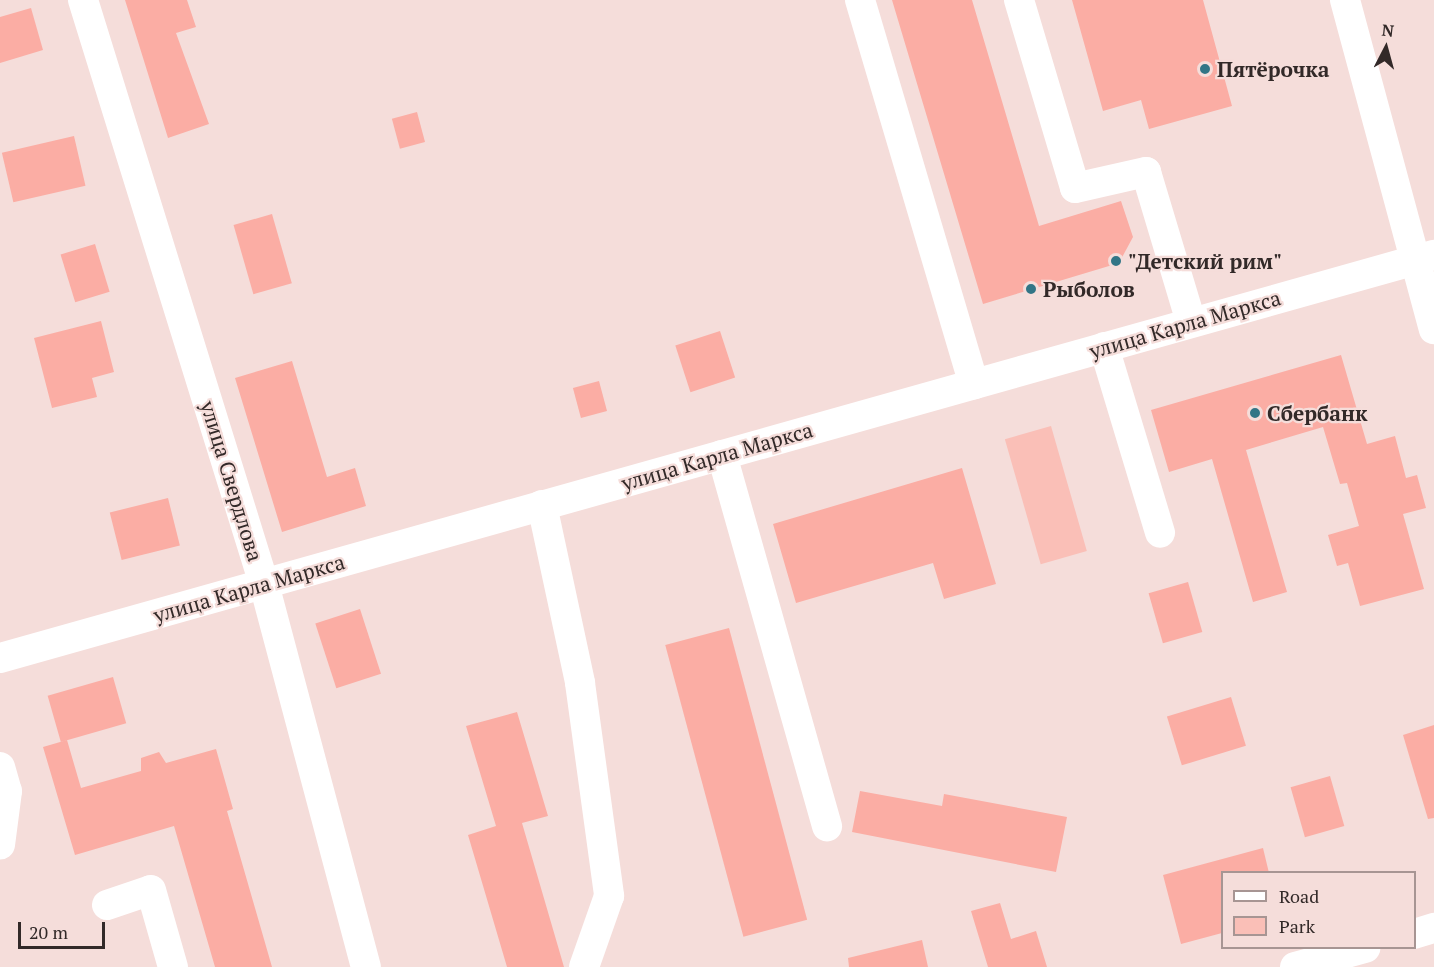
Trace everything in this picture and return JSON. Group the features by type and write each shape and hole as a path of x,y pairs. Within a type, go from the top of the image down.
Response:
{"street":[{"name":"улица Свердлова","path":"83,0 264,584 366,967"},
{"path":"860,0 974,384"},
{"path":"1019,0 1075,188 1146,172 1191,322"},
{"path":"1345,0 1424,258 1434,329"},
{"name":"улица Карла Маркса","path":"0,658 1424,258"},
{"path":"1104,347 1160,533"},
{"path":"722,455 828,826"},
{"path":"542,506 580,683 609,896 584,967"},
{"path":"0,767 7,791 0,845"},
{"path":"107,905 151,890 173,967"},
{"path":"1416,933 1434,928"},
{"path":"1295,967 1361,949"}],"green space":[{"path":"1051,426 1087,551 1041,564 1005,439"}],"building":[{"path":"125,0 187,0 196,27 176,33 209,124 168,138"},
{"path":"892,0 972,0 1039,226 1121,201 1133,237 1119,263 983,304"},
{"path":"1072,0 1203,0 1232,106 1149,129 1141,100 1103,111"},
{"path":"31,8 43,50 0,63 0,17"},
{"path":"417,112 425,142 400,149 392,119"},
{"path":"74,136 85,186 13,202 2,153"},
{"path":"272,214 292,283 253,294 234,225"},
{"path":"95,244 110,292 75,302 61,255"},
{"path":"101,321 114,372 92,378 97,397 52,408 34,338"},
{"path":"720,331 735,378 690,392 675,346"},
{"path":"1341,355 1367,444 1395,436 1406,478 1417,475 1426,508 1403,514 1424,589 1360,606 1348,563 1337,566 1328,535 1359,526 1347,483 1340,484 1323,427 1246,450 1287,592 1253,602 1212,459 1169,472 1151,410"},
{"path":"292,361 327,477 355,468 366,506 282,532 235,378"},
{"path":"599,381 607,411 581,418 573,388"},
{"path":"962,468 996,584 944,599 933,563 796,603 773,524"},
{"path":"168,498 180,546 122,560 110,513"},
{"path":"1188,582 1202,632 1163,643 1149,593"},
{"path":"360,609 381,674 336,688 315,624"},
{"path":"729,628 807,920 743,937 665,645"},
{"path":"113,677 126,723 61,742 48,696"},
{"path":"1231,697 1246,746 1182,765 1167,717"},
{"path":"517,712 548,816 522,823 564,967 507,967 468,835 496,826 466,726"},
{"path":"1434,725 1434,818 1428,819 1403,735"},
{"path":"67,740 81,788 141,771 141,758 159,752 166,763 216,749 233,809 227,811 272,967 215,967 174,826 75,855 43,747"},
{"path":"1330,776 1344,826 1305,837 1291,787"},
{"path":"860,791 942,806 944,794 1067,817 1056,872 852,832"},
{"path":"1263,848 1269,871 1221,871 1221,933 1181,944 1163,875"},
{"path":"1000,903 1011,939 1036,931 1047,967 988,967 971,911"},
{"path":"922,940 928,967 849,967 848,958"}],"place":[{"name":"Пятёрочка","path":"1205,69"},
{"name":"\"Детский рим\"","path":"1116,261"},
{"name":"Рыболов","path":"1031,289"},
{"name":"Сбербанк","path":"1255,413"}]}
